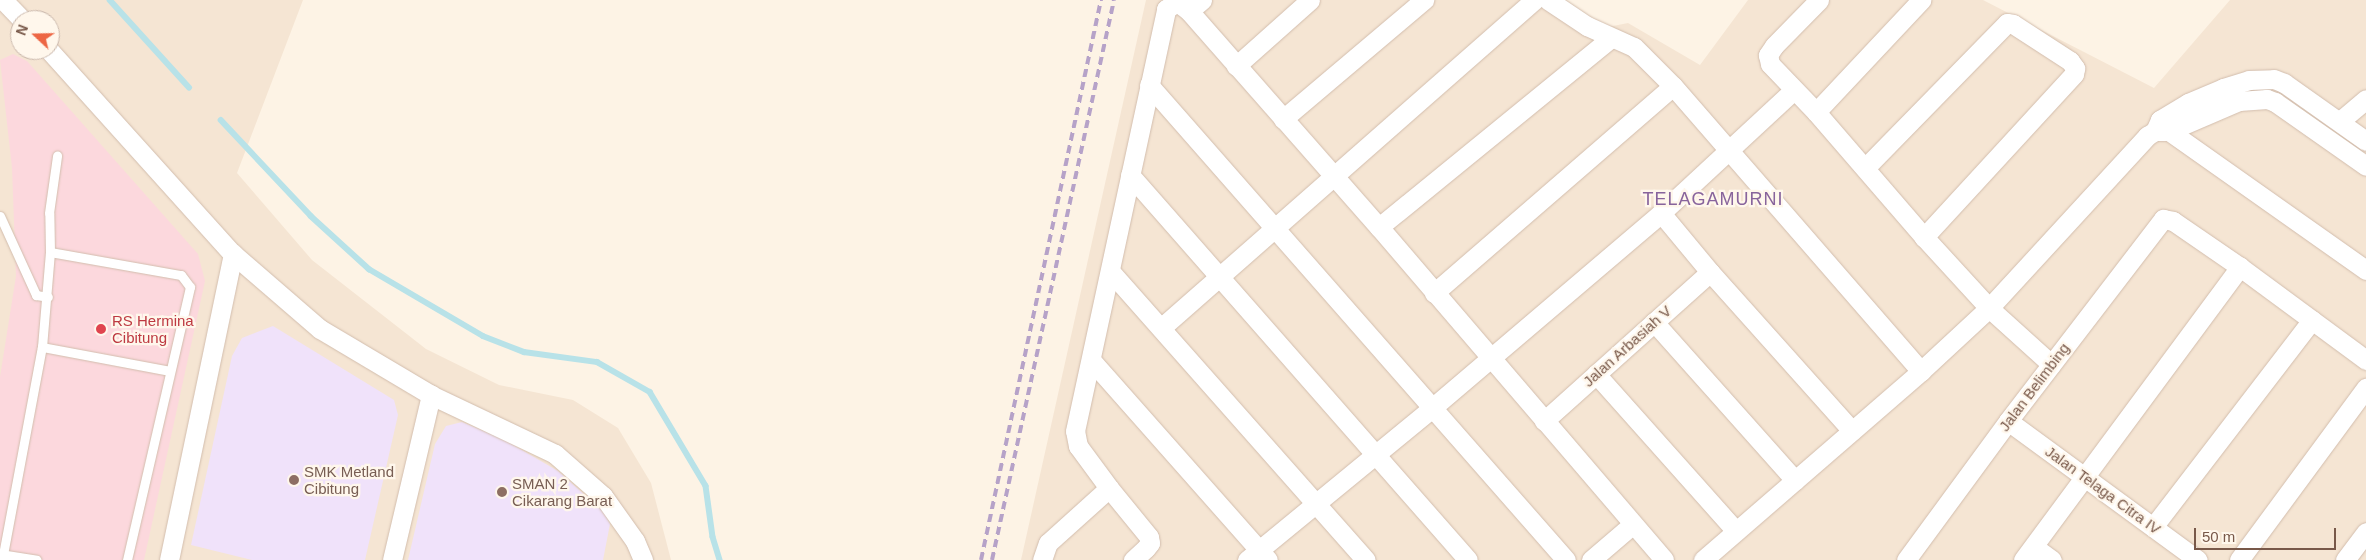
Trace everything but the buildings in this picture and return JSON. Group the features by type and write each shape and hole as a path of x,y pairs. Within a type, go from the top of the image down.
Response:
{"street":[{"path":"3,0 12,10"},
{"path":"1236,66 1310,0"},
{"path":"1283,119 1424,0"},
{"path":"1161,328 1535,0"},
{"path":"1548,0 1586,26 1634,47 1730,151 1921,371"},
{"path":"1819,0 1774,46 1768,55 1770,64 1816,112 1924,237 1989,308 2051,364"},
{"path":"1816,112 1921,0"},
{"path":"1133,560 1150,543 1149,536 1109,488 1075,439 1082,396 1092,360 1166,9 1177,2 1196,6 1236,66 1379,228 1664,560"},
{"path":"1865,168 2007,24 2013,24 2070,61 2075,68 2074,74 1924,237"},
{"path":"1379,228 1611,38"},
{"path":"58,60 233,254 320,329 431,395 556,454 603,496 635,541 643,560"},
{"path":"1703,560 1921,371 1989,308 2147,136 2161,127 2238,92 2249,80 2274,79 2284,83 2366,141"},
{"path":"1149,85 1566,560"},
{"path":"1434,293 1672,86"},
{"path":"1092,360 1258,557 1317,502 1432,408 1661,213 1794,90"},
{"path":"2238,92 2275,102 2366,166"},
{"path":"2340,121 2366,99"},
{"path":"2161,127 2366,270"},
{"path":"1130,175 1468,560"},
{"path":"1661,213 1710,272 1852,431"},
{"name":"Jalan Belimbing","path":"1906,560 2008,421 2161,220 2167,218 2240,267"},
{"path":"169,560 233,254"},
{"path":"2052,560 2029,553 2240,267 2366,360"},
{"path":"1110,271 1317,502 1366,560"},
{"name":"Jalan Arbasiah V","path":"1544,421 1710,272"},
{"path":"2153,527 2312,320"},
{"path":"1654,322 1795,480"},
{"path":"1596,374 1736,531"},
{"path":"2239,560 2366,388"},
{"path":"392,560 431,395"},
{"name":"Jalan Telaga Citra IV","path":"2008,421 2198,560"},
{"path":"1042,560 1048,543 1109,488"},
{"path":"1591,560 1633,524"},
{"path":"2345,560 2366,532"}],"lane":[{"path":"37,560 2,556 42,347 48,297 49,213 57,156"},
{"path":"0,216 36,295 48,297"},
{"path":"50,252 181,275 190,287 127,560"},
{"path":"42,347 170,371"}],"shaded area":[{"path":"0,0 303,0 237,173 312,260 426,349 499,385 573,400 618,428 651,483 671,560 0,560"},
{"path":"1146,0 1564,0 1603,28 1628,23 1700,65 1748,0 1983,0 2154,88 2230,0 2366,0 2366,560 1021,560"},
{"name":"RS Hermina Cibitung","path":"10,55 10,60 27,61 198,254 205,281 144,560 0,560 0,377 16,276 12,168 0,60"},
{"name":"SMK Metland Cibitung","path":"273,326 394,400 398,415 365,560 252,560 191,545 232,356 242,338"},
{"name":"SMAN 2 Cikarang Barat","path":"462,422 503,439 558,471 604,512 610,524 603,560 408,560 435,444 446,426"}],"waterway":[{"path":"110,0 189,87"},
{"path":"221,120 311,216 369,269 483,336 524,352 597,362 650,392 706,486 713,537 720,560"}],"railway":[{"path":"981,560 1101,0"},
{"path":"992,560 1114,0"}],"place":[{"name":"RS Hermina Cibitung","path":"101,329"},
{"name":"SMK Metland Cibitung","path":"294,480"},
{"name":"SMAN 2 Cikarang Barat","path":"502,492"}],"district":[{"name":"TELAGAMURNI","path":"1713,199"}]}
